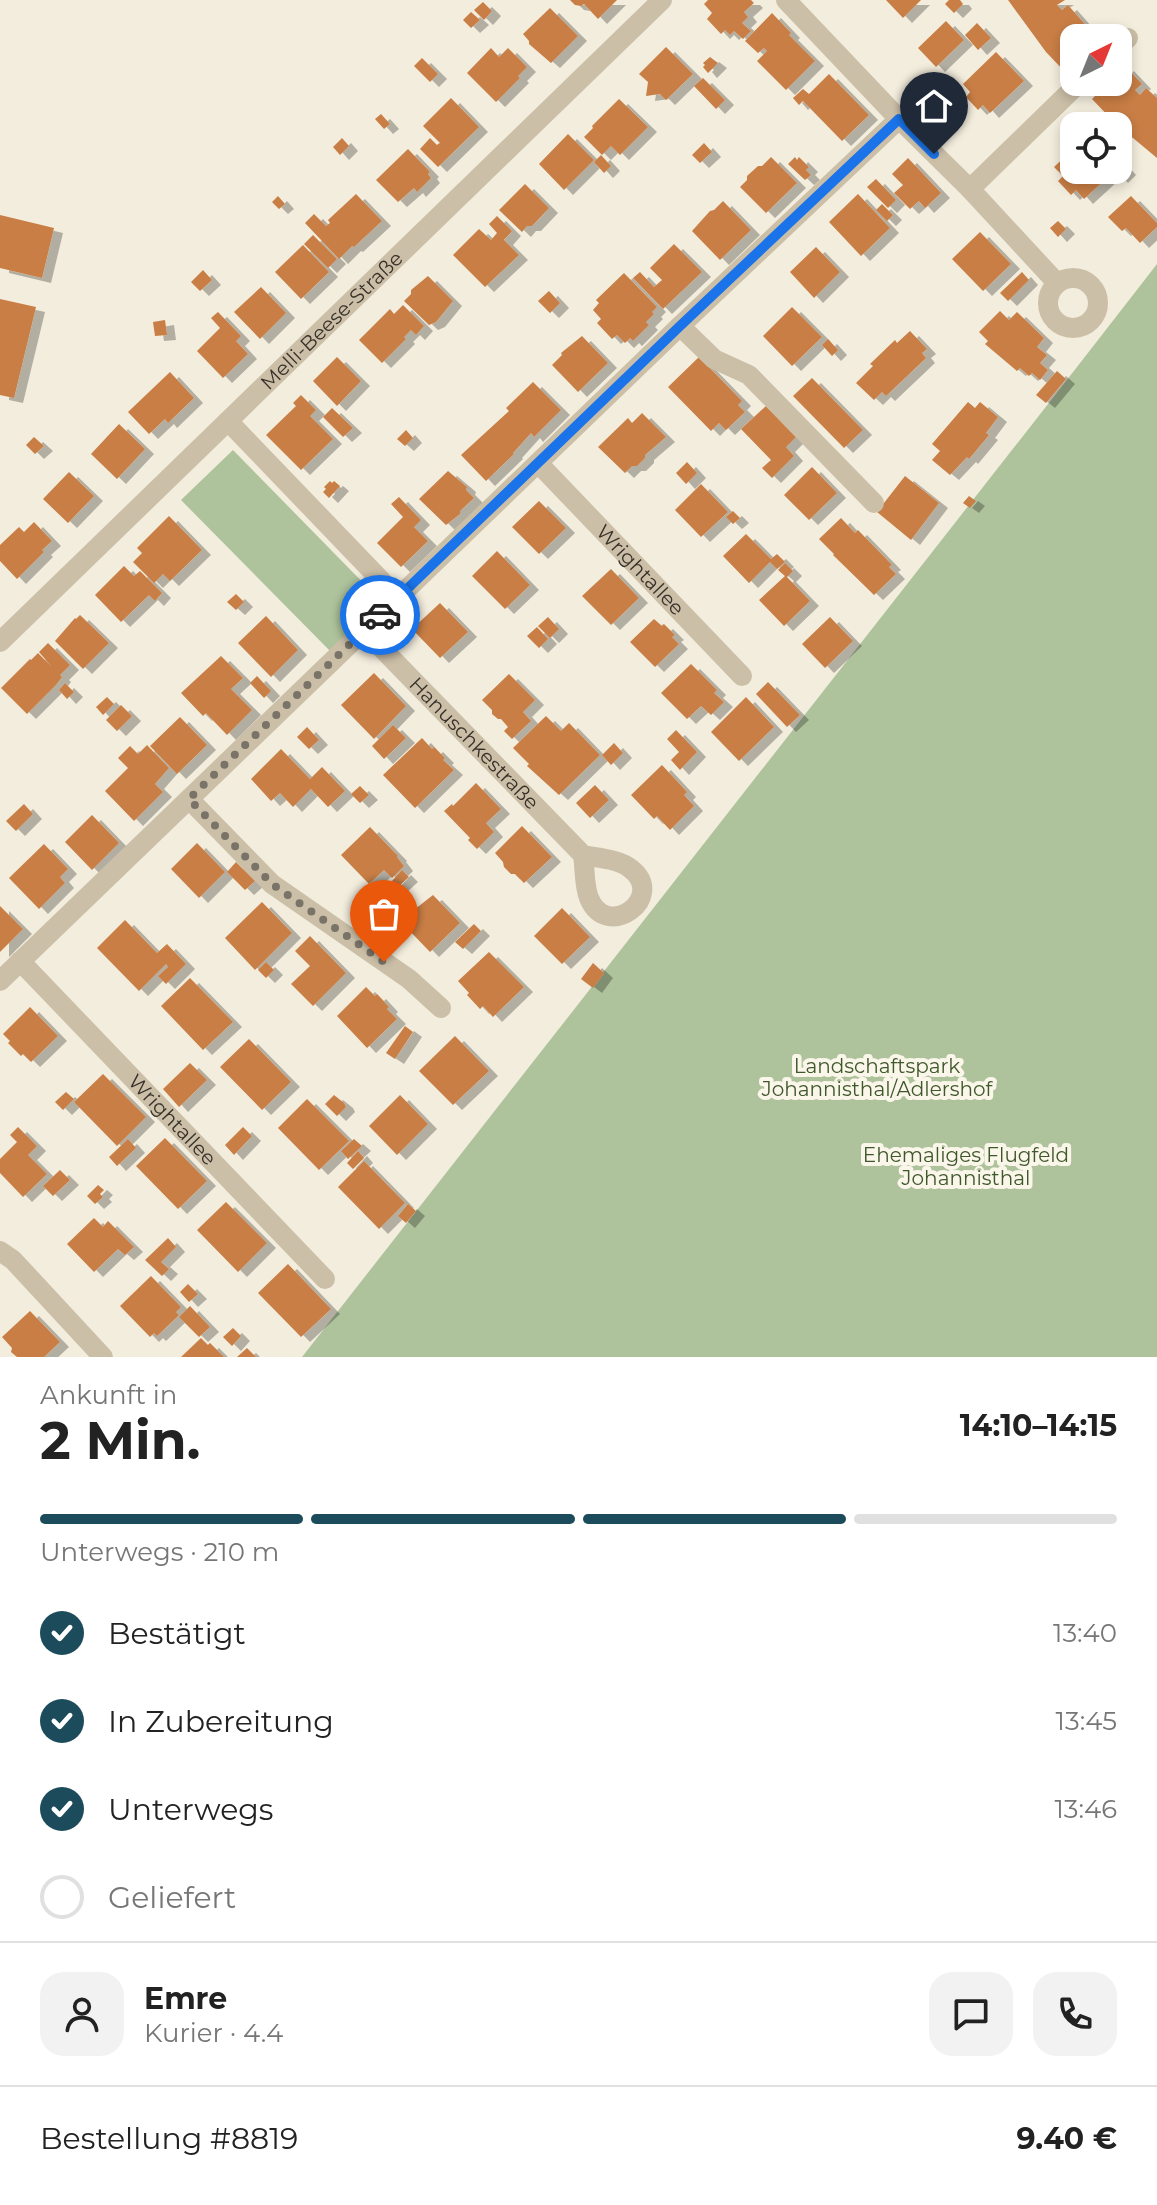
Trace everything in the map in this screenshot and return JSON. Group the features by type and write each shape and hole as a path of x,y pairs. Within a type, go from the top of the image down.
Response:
{"street":[{"name":"Melli-Beese-Straße","path":"0,642 662,0"},
{"path":"786,0 1057,283"},
{"path":"970,189 1066,96"},
{"path":"0,981 899,119"},
{"path":"680,326 714,359 749,375 874,503"},
{"path":"228,421 398,598"},
{"name":"Wrightallee","path":"538,463 742,676"},
{"name":"Hanuschkestraße","path":"364,630 583,855"},
{"path":"189,799 272,884 409,979 441,1008"},
{"name":"Wrightallee","path":"20,961 325,1279"},
{"path":"0,1251 13,1260 103,1357"}],"green space":[{"name":"Landschaftspark Johannisthal/Adlershof","path":"1157,264 1157,1357 302,1357 1077,367"},
{"path":"233,450 381,601 331,652 181,500"}],"building":[{"path":"570,0 617,0 598,19 584,4 575,5"},
{"path":"708,0 751,0 754,3 744,12 748,17 742,23 751,31 743,39 734,31 730,35 725,30 721,34 707,19 712,13 704,4"},
{"path":"886,0 921,0 903,18"},
{"path":"949,0 960,0 963,4 954,13 945,4"},
{"path":"1008,0 1065,0 1057,5 1062,10 1068,5 1085,24 1060,24 1060,67"},
{"path":"483,2 492,11 484,20 474,10"},
{"path":"550,8 578,36 551,63 529,44 523,34"},
{"path":"471,12 480,20 471,28 463,20"},
{"path":"772,13 815,61 786,90 757,61 767,51 764,48 758,53 745,41"},
{"path":"946,21 964,40 936,67 918,48"},
{"path":"977,23 991,38 978,50 965,35"},
{"path":"666,47 693,74 666,100 660,94 646,96 648,82 639,74"},
{"path":"491,48 499,57 508,48 527,67 496,102 467,73"},
{"path":"996,52 1024,81 990,113 983,105 978,110 966,97 970,92 963,84"},
{"path":"710,57 718,63 708,73 703,63"},
{"path":"422,58 438,74 430,82 414,66"},
{"path":"1132,73 1142,84 1135,90 1140,95 1146,88 1157,98 1157,158 1132,137 1132,112 1104,112 1092,99 1095,96 1132,96"},
{"path":"829,74 869,115 842,141 803,101 799,105 793,98 803,89 809,94"},
{"path":"703,78 725,100 716,109 694,86"},
{"path":"451,98 479,127 438,167 420,149 430,138 437,145 440,143 423,126"},
{"path":"619,99 648,127 620,155 611,146 602,155 584,137"},
{"path":"381,114 390,124 384,129 375,119"},
{"path":"568,134 594,160 564,190 539,164"},
{"path":"342,138 349,146 340,155 333,147"},
{"path":"704,143 712,152 700,163 692,155"},
{"path":"408,149 430,172 431,178 417,192 414,188 398,202 376,180"},
{"path":"601,155 611,166 604,173 594,162"},
{"path":"771,157 797,183 766,213 740,187 747,176"},
{"path":"795,157 809,167 806,170 811,175 805,180 788,164"},
{"path":"908,158 941,193 925,208 919,201 910,209 894,193 903,185 892,174"},
{"path":"876,179 896,200 888,208 867,187"},
{"path":"525,184 549,208 522,232 499,210"},
{"path":"1061,184 1100,184 1084,199 1076,190 1071,195"},
{"path":"356,194 382,221 339,259 305,223 314,214 326,226 330,223 328,220"},
{"path":"858,194 890,228 861,256 829,222"},
{"path":"278,196 285,204 279,209 272,202"},
{"path":"1131,196 1157,223 1157,227 1140,243 1126,228 1122,231 1108,217"},
{"path":"723,201 751,230 720,260 692,231"},
{"path":"882,204 893,215 887,221 876,210"},
{"path":"0,215 54,228 42,278 0,268"},
{"path":"497,216 512,231 504,240 519,255 485,287 453,255 479,229 491,240 497,233 489,224"},
{"path":"1058,221 1066,229 1058,237 1050,228"},
{"path":"980,232 1011,264 983,291 952,259"},
{"path":"313,235 337,259 328,268 304,244"},
{"path":"674,244 702,272 663,309 633,278 640,272 654,287 662,280 650,268"},
{"path":"303,245 329,272 301,299 275,272"},
{"path":"816,247 840,272 814,298 790,272"},
{"path":"203,270 212,280 200,291 191,282"},
{"path":"1022,272 1029,280 1008,301 1000,293"},
{"path":"624,273 657,307 646,322 649,325 633,341 630,338 625,343 617,335 612,339 597,323 601,319 593,310 599,303 596,300"},
{"path":"428,276 453,301 436,322 429,325 404,301 411,290"},
{"path":"261,287 286,313 260,339 234,312"},
{"path":"549,291 560,303 550,313 538,301"},
{"path":"0,299 36,307 14,398 0,395"},
{"path":"403,305 424,326 416,335 411,330 382,363 359,340 390,309 394,314"},
{"path":"792,307 822,337 792,366 763,336"},
{"path":"1000,311 1009,320 1017,312 1044,338 1037,347 1047,355 1040,363 1048,370 1040,380 1020,368 1017,371 985,344 988,341 979,332"},
{"path":"218,312 241,336 236,341 248,354 223,378 197,351 220,328 211,318"},
{"path":"165,320 167,335 155,336 153,322"},
{"path":"910,331 927,349 922,353 926,358 886,396 882,392 874,400 856,383 873,366 870,364 895,340 897,343"},
{"path":"582,336 608,363 578,392 552,365"},
{"path":"828,339 838,350 832,356 822,345"},
{"path":"337,357 361,381 337,406 313,381"},
{"path":"699,357 742,401 738,405 745,412 726,430 719,423 711,431 668,387"},
{"path":"1057,371 1066,379 1046,403 1036,395"},
{"path":"170,372 194,398 168,423 165,419 149,434 128,412"},
{"path":"812,378 863,430 844,448 793,396"},
{"path":"533,382 561,410 534,437 531,433 486,481 461,455 509,411 506,408"},
{"path":"301,395 316,410 310,416 333,439 301,470 266,435 296,406 293,403"},
{"path":"968,402 975,408 980,402 998,417 986,433 989,435 969,459 967,457 950,475 932,460 940,451 932,444"},
{"path":"766,406 796,437 786,447 794,456 772,478 762,468 771,460 741,429"},
{"path":"332,408 353,428 343,437 323,417"},
{"path":"642,413 666,437 637,466 632,466 625,473 598,447 628,418 632,423"},
{"path":"119,424 145,449 117,479 91,454"},
{"path":"406,430 413,438 405,446 397,439"},
{"path":"34,437 44,446 35,454 26,445"},
{"path":"687,462 697,473 686,484 676,473"},
{"path":"812,467 837,493 809,520 784,495"},
{"path":"448,471 467,487 466,490 474,498 446,525 419,499"},
{"path":"69,472 94,496 68,523 43,499"},
{"path":"905,476 939,503 911,540 877,512"},
{"path":"330,481 340,486 329,498 323,492"},
{"path":"701,484 728,512 701,537 675,510"},
{"path":"969,496 976,501 970,508 963,503"},
{"path":"399,497 421,520 414,527 428,541 401,567 377,543 403,517 391,504"},
{"path":"539,501 566,528 539,554 512,527"},
{"path":"733,511 740,518 733,524 726,517"},
{"path":"169,516 202,550 170,581 163,574 154,583 133,562 142,553 137,548"},
{"path":"841,518 855,533 858,530 892,565 889,567 896,574 874,595 819,539"},
{"path":"34,522 52,541 17,579 0,561 0,545 19,527 24,532"},
{"path":"746,534 771,559 777,554 785,562 777,569 770,562 749,583 723,556"},
{"path":"497,551 530,585 505,609 472,576"},
{"path":"785,563 793,571 787,577 810,601 784,626 759,600 785,576 778,570"},
{"path":"124,566 134,576 140,571 162,593 155,601 149,595 121,622 95,595"},
{"path":"611,569 639,598 611,625 582,596"},
{"path":"236,594 244,602 236,610 227,602"},
{"path":"440,603 468,632 440,658 412,629"},
{"path":"80,615 109,643 83,669 55,641"},
{"path":"266,616 298,650 271,677 238,643"},
{"path":"548,617 559,629 550,638 538,626"},
{"path":"830,617 853,641 825,668 802,644"},
{"path":"654,619 675,635 672,637 679,644 655,667 630,642"},
{"path":"537,627 548,639 539,648 527,636"},
{"path":"48,643 70,665 60,675 62,677 56,685 27,714 1,688 38,653 52,667 39,652"},
{"path":"221,656 243,678 231,689 252,710 227,735 181,693"},
{"path":"691,664 717,690 714,693 724,702 711,715 701,706 687,719 661,693"},
{"path":"374,673 406,706 374,739 341,705"},
{"path":"509,674 535,700 523,712 531,721 512,739 504,731 508,727 492,714 482,700"},
{"path":"257,676 271,691 264,698 250,683"},
{"path":"768,682 800,715 787,727 756,694"},
{"path":"65,683 74,692 67,699 59,690"},
{"path":"107,697 114,704 103,715 96,707"},
{"path":"746,697 774,727 739,761 711,732"},
{"path":"121,705 132,716 117,731 106,720"},
{"path":"546,716 561,731 569,723 600,755 559,795 527,766 529,764 513,748"},
{"path":"180,717 207,745 177,774 150,746"},
{"path":"393,725 406,738 384,759 372,746"},
{"path":"307,727 319,740 309,749 297,737"},
{"path":"676,730 697,752 680,770 671,760 679,752 667,739"},
{"path":"422,738 454,770 415,808 383,775"},
{"path":"614,743 623,753 611,765 602,755"},
{"path":"147,745 169,768 155,784 163,792 134,821 105,791 128,768 118,758 130,746 138,754"},
{"path":"281,749 310,779 322,767 345,791 328,807 311,789 293,807 280,793 271,801 251,779"},
{"path":"662,765 687,792 684,795 694,806 670,830 657,816 654,819 631,795"},
{"path":"476,783 501,809 486,823 494,832 477,849 444,811"},
{"path":"595,785 609,800 590,818 576,803"},
{"path":"360,786 369,795 360,803 351,794"},
{"path":"24,804 33,814 16,831 6,821"},
{"path":"92,815 119,843 92,870 65,842"},
{"path":"522,826 552,857 524,883 504,867 495,853"},
{"path":"370,827 404,866 392,878 384,870 369,884 341,855"},
{"path":"197,843 225,872 199,898 171,869"},
{"path":"44,844 68,869 60,877 65,883 39,909 9,878"},
{"path":"236,862 255,881 245,890 227,872"},
{"path":"402,870 409,877 398,887 392,881"},
{"path":"433,895 460,923 430,952 403,924 410,913"},
{"path":"262,902 292,933 255,970 225,938"},
{"path":"0,906 23,929 0,952"},
{"path":"562,908 590,937 562,964 534,936"},
{"path":"125,920 157,953 167,944 186,964 166,984 158,976 168,967 166,964 139,991 97,948"},
{"path":"474,924 481,931 463,949 455,942"},
{"path":"310,936 346,973 313,1006 291,984 310,966 295,951"},
{"path":"489,952 524,987 493,1017 483,1006 480,1009 458,981"},
{"path":"266,962 274,970 266,978 258,970"},
{"path":"593,963 604,973 593,988 581,979"},
{"path":"190,978 233,1022 203,1050 161,1006"},
{"path":"366,987 375,996 377,994 397,1019 367,1048 337,1016"},
{"path":"30,1007 58,1036 31,1062 8,1043 10,1041 3,1034"},
{"path":"405,1026 413,1032 395,1059 386,1053"},
{"path":"455,1036 489,1071 453,1105 419,1071"},
{"path":"249,1039 291,1082 262,1110 220,1067"},
{"path":"190,1063 207,1080 179,1107 163,1089"},
{"path":"103,1074 146,1117 117,1146 74,1102"},
{"path":"66,1092 74,1099 63,1110 55,1102"},
{"path":"334,1095 346,1107 337,1116 325,1104"},
{"path":"400,1095 428,1124 397,1155 369,1126"},
{"path":"307,1099 349,1141 319,1170 278,1128"},
{"path":"18,1127 37,1146 28,1155 47,1174 23,1197 0,1173 0,1159 17,1142 10,1135"},
{"path":"243,1127 252,1136 234,1155 225,1145"},
{"path":"165,1138 207,1181 178,1209 136,1166"},
{"path":"128,1139 136,1148 117,1166 109,1157"},
{"path":"354,1139 362,1146 348,1159 341,1151"},
{"path":"358,1151 364,1158 353,1169 347,1163"},
{"path":"364,1161 405,1203 379,1229 338,1187"},
{"path":"60,1170 70,1180 53,1196 43,1186"},
{"path":"98,1185 104,1190 100,1194 103,1197 95,1204 87,1196"},
{"path":"226,1202 267,1243 238,1272 197,1230"},
{"path":"408,1204 416,1211 406,1223 398,1216"},
{"path":"94,1218 103,1227 108,1221 134,1247 125,1255 118,1249 94,1272 67,1244"},
{"path":"168,1238 176,1247 161,1262 169,1269 162,1276 145,1260"},
{"path":"288,1264 331,1309 301,1337 258,1293"},
{"path":"151,1276 181,1307 176,1312 179,1315 157,1336 154,1333 150,1337 120,1306"},
{"path":"188,1284 198,1294 189,1302 180,1292"},
{"path":"190,1306 210,1327 199,1337 179,1317"},
{"path":"30,1311 60,1342 44,1357 17,1357 2,1337"},
{"path":"233,1328 241,1336 232,1346 223,1337"},
{"path":"201,1338 208,1345 210,1343 224,1357 181,1357"},
{"path":"247,1348 256,1357 237,1357"}],"way so far":[{"path":"380,615 189,799 272,884 384,962"}],"route":[{"path":"380,615 899,119 934,154"}],"park label":[{"name":"Ehemaliges Flugfeld Johannisthal","path":"966,1166"}]}
